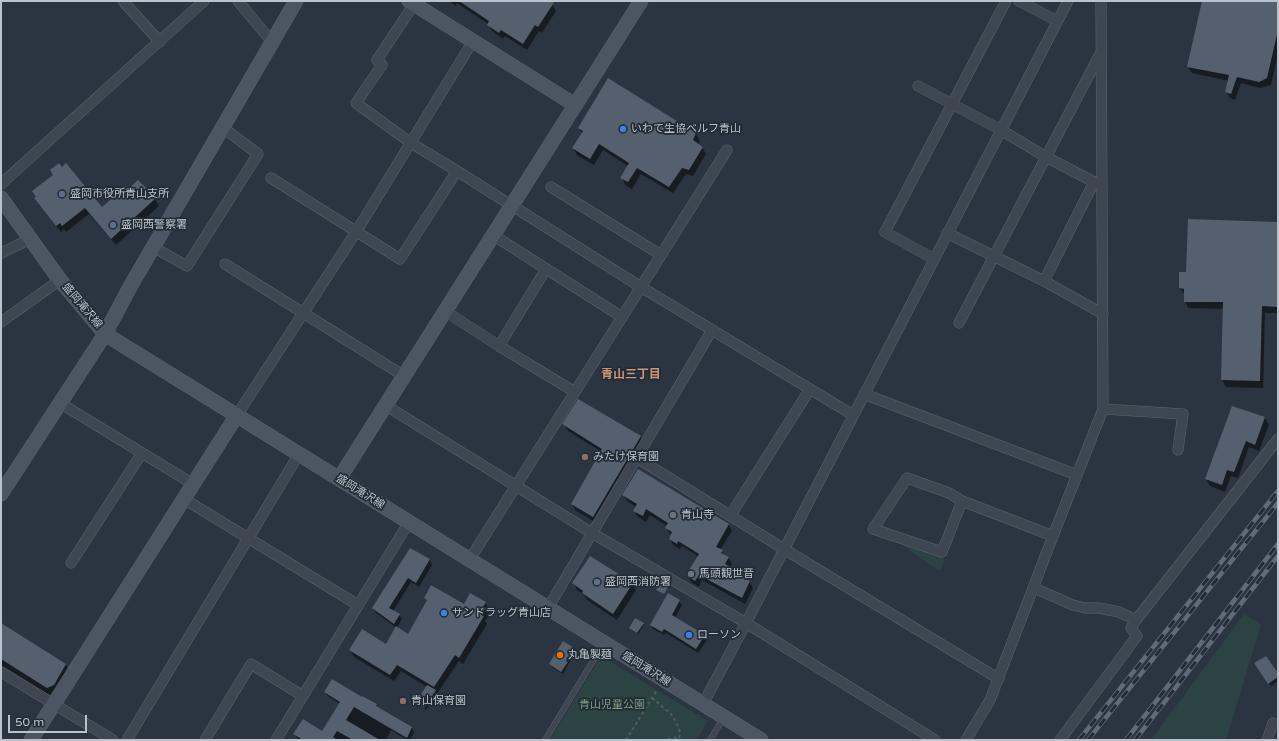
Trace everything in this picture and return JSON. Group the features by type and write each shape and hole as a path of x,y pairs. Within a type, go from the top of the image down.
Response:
{"street":[{"path":"123,1 160,42"},
{"path":"1,184 204,1"},
{"path":"238,1 272,42"},
{"path":"1,494 105,334 153,247 296,1"},
{"path":"339,478 641,1"},
{"path":"934,259 885,232 1006,1"},
{"path":"1019,1 1057,21"},
{"path":"703,704 1068,1"},
{"path":"966,740 990,700 999,679 1053,536 1104,409 1103,314 1098,184 1101,1"},
{"path":"575,105 411,2 377,60 382,66 356,103 411,143 640,287 853,415"},
{"path":"31,740 237,415 356,232 474,41"},
{"path":"959,323 1101,52"},
{"path":"918,86 1098,184"},
{"path":"153,247 187,266 258,154 226,130"},
{"path":"470,559 727,150"},
{"path":"271,178 400,258 457,171"},
{"path":"1044,281 1098,184"},
{"path":"551,187 661,255"},
{"name":"盛岡滝沢線","path":"1,198 60,280 105,334 761,740"},
{"path":"948,233 1044,281 1103,314"},
{"path":"493,236 622,317"},
{"path":"1,253 30,238"},
{"path":"225,264 404,376"},
{"path":"498,346 546,269"},
{"path":"1,322 60,280"},
{"path":"445,311 498,346 574,392"},
{"path":"548,608 712,330"},
{"path":"730,516 810,389"},
{"path":"864,394 1077,476"},
{"path":"60,403 193,484"},
{"path":"385,405 592,533 746,623 935,740"},
{"path":"1104,409 1183,414 1178,450"},
{"path":"1060,740 1137,636 1131,628 1136,620 1278,439"},
{"path":"71,563 142,453"},
{"path":"127,740 299,454"},
{"path":"637,458 999,679"},
{"path":"962,502 942,552 873,529 907,478 949,493 962,502 1053,536"},
{"path":"184,499 358,605"},
{"path":"276,740 409,522"},
{"path":"1034,588 1073,605 1118,612 1136,620"},
{"path":"205,740 251,664 303,696"},
{"path":"1,672 113,740"},
{"path":"1267,740 1273,723 1278,725"}],"lane":[{"path":"545,740 604,643"},
{"path":"710,740 724,717"}],"path":[{"path":"626,740 658,688"},
{"path":"652,698 671,714 676,722 679,738 662,740"}],"green space":[{"path":"894,539 943,557 944,563 940,570 935,568"},
{"path":"1244,614 1261,625 1226,740 1151,740"},
{"name":"青山児童公園","path":"601,656 708,721 696,740 550,740"}],"building":[{"path":"459,1 555,1 538,27 535,25 523,44 501,30 499,33 487,25 489,21"},
{"path":"1202,1 1278,1 1278,30 1267,78 1259,82 1237,77 1231,94 1225,92 1229,75 1187,67"},
{"path":"608,78 696,133 693,140 703,147 689,170 682,168 669,187 637,168 628,182 620,178 629,163 599,144 590,159 572,148 583,131 578,128"},
{"path":"59,163 62,167 66,163 102,207 126,186 128,189 138,180 156,198 111,239 85,208 62,226 60,223 56,226 34,198 36,197 32,191 53,175 50,170"},
{"path":"1188,219 1278,222 1278,307 1262,306 1260,381 1221,380 1223,302 1184,302 1184,289 1179,288 1179,272 1186,272"},
{"path":"578,399 641,436 593,517 571,504 602,449 562,424"},
{"path":"1232,406 1265,417 1255,445 1246,441 1234,472 1227,470 1222,485 1205,479"},
{"path":"638,469 729,524 716,547 723,550 721,553 729,557 725,564 747,576 745,579 750,581 742,598 699,575 695,581 686,575 699,554 678,541 677,544 669,539 672,532 665,528 668,523 646,509 643,516 633,511 637,504 622,495"},
{"path":"410,548 430,559 416,583 408,578 389,608 400,614 394,624 372,608"},
{"path":"590,556 633,583 613,614 582,593 583,591 572,583"},
{"path":"661,581 669,585 664,594 656,590"},
{"path":"431,585 464,604 470,593 486,602 483,607 486,608 481,615 484,616 459,658 455,655 434,687 397,665 390,675 349,650 362,629 386,644 396,626 408,634 427,600 424,598"},
{"path":"668,593 680,600 672,615 705,635 696,649 664,629 662,632 650,625"},
{"path":"635,618 644,623 637,633 629,628"},
{"path":"1,623 66,664 54,685 47,688 1,659"},
{"path":"563,641 574,648 566,661 568,662 561,672 549,664"},
{"path":"1266,656 1278,673 1278,677 1268,684 1254,663"},
{"path":"332,679 377,704 376,706 412,727 407,738 354,707 346,720 380,740 353,740 337,731 333,737 337,740 303,740 293,734 303,719 322,731 340,702 324,692"},
{"path":"427,685 436,690 424,708 416,702"}],"railway":[{"path":"1079,740 1278,491"},
{"path":"1088,740 1278,503"},
{"path":"1126,740 1278,544"},
{"path":"1135,740 1278,556"}],"place":[{"name":"いわて生協ベルフ青山","path":"623,129"},
{"name":"盛岡市役所青山支所","path":"62,194"},
{"name":"盛岡西警察署","path":"113,225"},
{"name":"みたけ保育園","path":"585,457"},
{"name":"青山寺","path":"673,515"},
{"name":"馬頭観世音","path":"691,574"},
{"name":"盛岡西消防署","path":"597,582"},
{"name":"サンドラッグ青山店","path":"444,613"},
{"name":"ローソン","path":"689,635"},
{"name":"丸亀製麺","path":"560,655"},
{"name":"青山保育園","path":"403,701"}],"district":[{"name":"青山三丁目","path":"631,375"}]}
